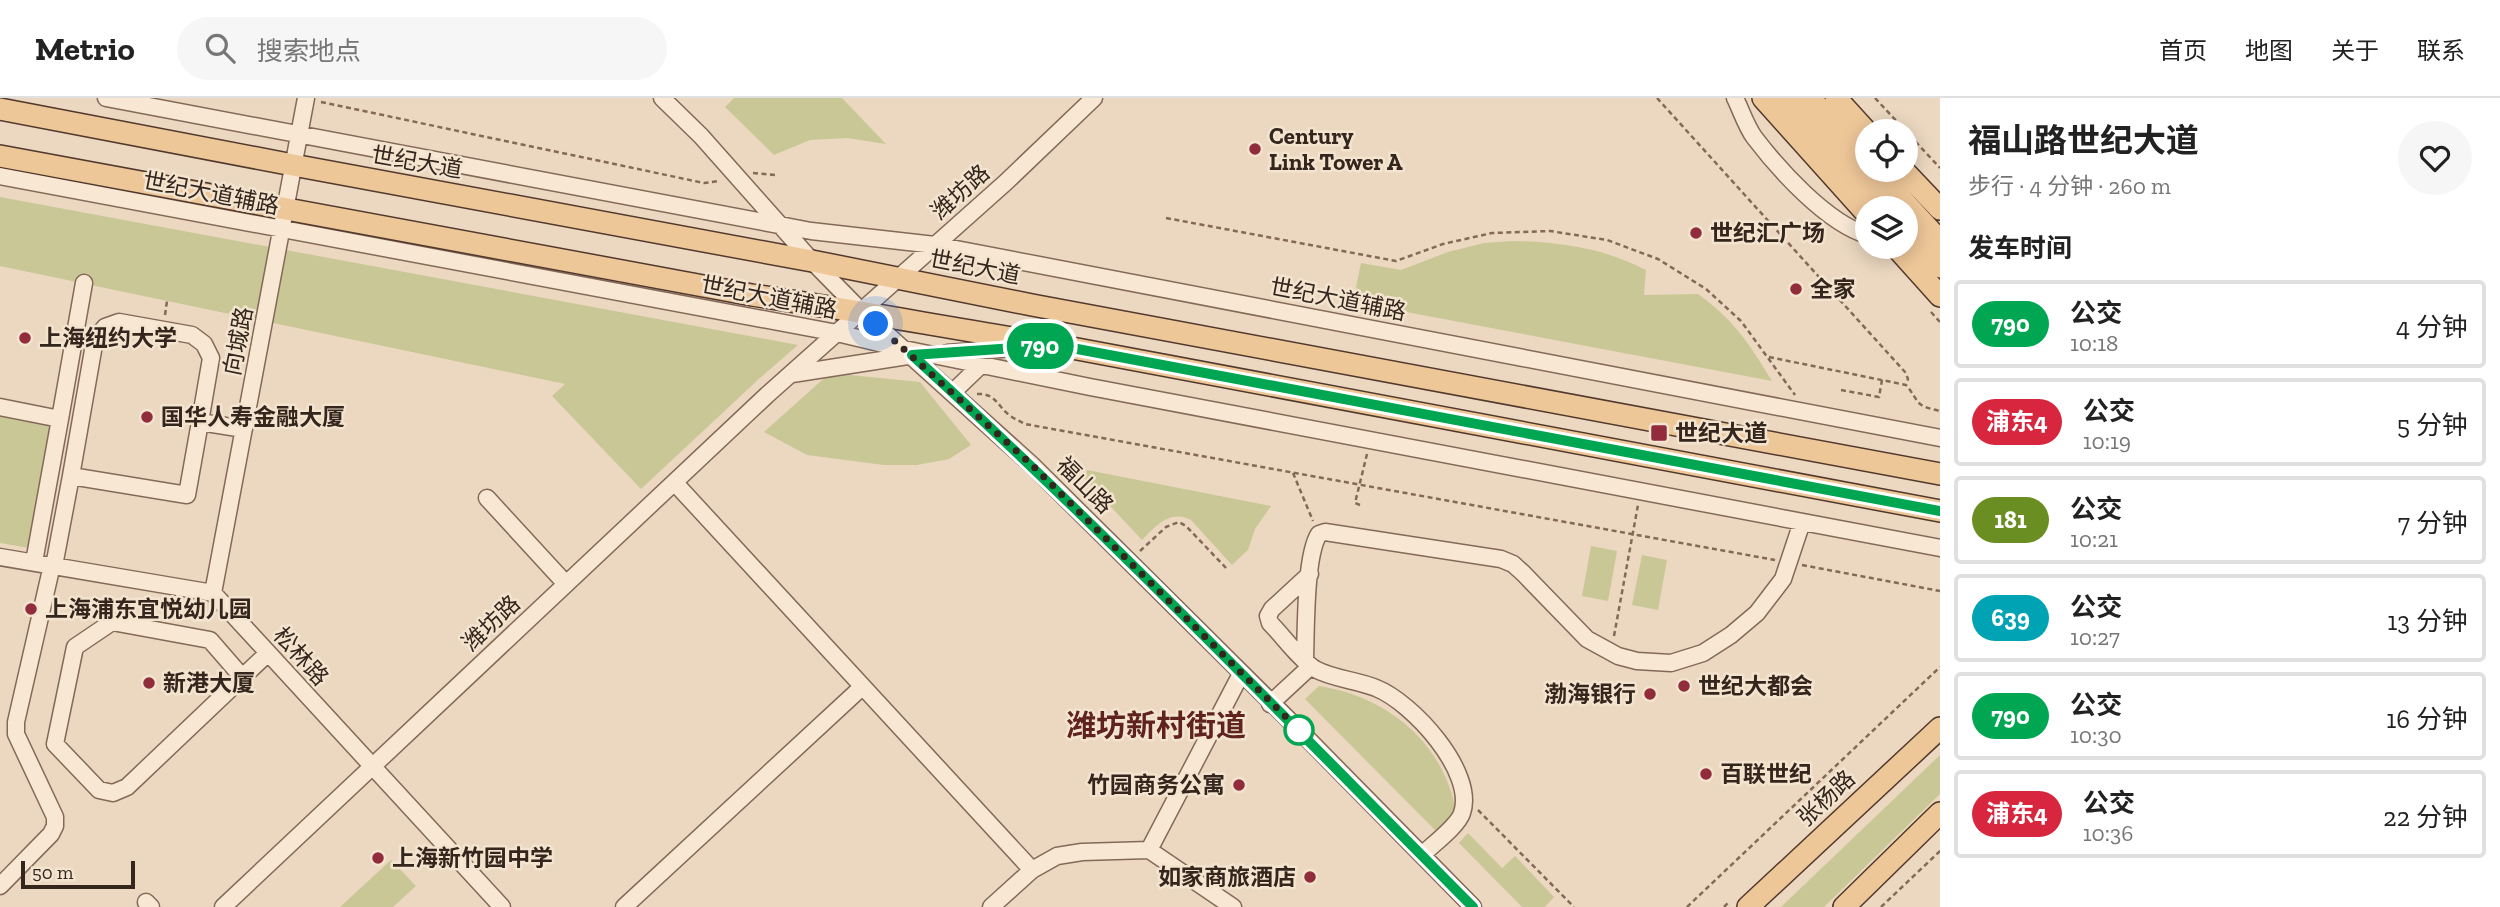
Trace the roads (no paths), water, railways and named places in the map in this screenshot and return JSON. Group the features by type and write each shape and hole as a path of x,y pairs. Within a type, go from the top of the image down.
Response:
{"main road":[{"path":"1763,98 1855,201"},
{"path":"1786,98 1875,196"},
{"path":"1810,98 1855,148"},
{"path":"1836,98 1855,119"},
{"name":"世纪大道","path":"0,109 1940,474"},
{"path":"0,156 284,220 861,311 1056,345 1940,511"},
{"path":"1886,182 1940,241"},
{"path":"1914,182 1940,209"},
{"path":"1918,243 1940,267"},
{"path":"1907,259 1940,296"},
{"name":"张杨路","path":"1748,907 1940,728"},
{"path":"1844,907 1940,813"}],"street":[{"name":"世纪大道辅路","path":"106,98 780,225 935,245 1940,438"},
{"name":"向城路","path":"213,593 306,98"},
{"name":"福山路","path":"662,98 701,136 812,261 861,311 915,353 1032,465 1474,907"},
{"name":"潍坊路","path":"223,907 792,374 1094,98"},
{"path":"1735,98 1753,135 1809,198 1819,208 1855,228"},
{"name":"世纪大道辅路","path":"0,176 284,220 837,333 915,353 1940,548"},
{"path":"34,562 84,284"},
{"path":"0,886 51,834 55,826 55,817 16,734 16,722 53,566 95,339 105,327 119,322 192,335 204,344 211,358 187,495 71,476"},
{"path":"792,374 915,353 1056,345"},
{"path":"953,392 981,365"},
{"path":"0,407 60,419"},
{"path":"200,422 244,429"},
{"path":"675,484 1032,870"},
{"path":"487,498 566,584"},
{"path":"1270,704 1308,662 1310,574 1315,540 1319,534 1325,532 1501,559 1513,564 1587,639 1611,653 1653,663 1680,662 1703,653 1731,635 1757,613 1776,591 1790,562 1802,522"},
{"path":"0,556 213,593"},
{"path":"1310,574 1272,609 1268,616 1270,623 1317,670 1377,688 1392,697 1422,721 1445,751 1454,768 1464,805 1461,817 1422,855"},
{"name":"松林路","path":"213,593 502,907"},
{"path":"243,678 210,640 112,622 75,647 55,744 99,790 113,793 127,787 243,678 268,653"},
{"path":"1149,850 1241,674"},
{"path":"624,907 862,687"},
{"path":"991,907 1032,870 1057,856 1082,852 1149,850 1233,907"}],"place":[{"name":"Century Link Tower A","path":"1255,149"},
{"name":"世纪汇广场","path":"1696,233"},
{"name":"全家","path":"1796,289"},
{"name":"上海纽约大学","path":"25,338"},
{"name":"国华人寿金融大厦","path":"147,417"},
{"name":"世纪大道","path":"1659,433"},
{"name":"上海浦东宜悦幼儿园","path":"31,609"},
{"name":"新港大厦","path":"149,683"},
{"name":"世纪大都会","path":"1684,686"},
{"name":"渤海银行","path":"1650,694"},
{"name":"百联世纪","path":"1706,774"},
{"name":"竹园商务公寓","path":"1239,785"},
{"name":"上海新竹园中学","path":"378,858"},
{"name":"如家商旅酒店","path":"1310,877"}],"district":[{"name":"潍坊新村街道","path":"1156,726"}]}
